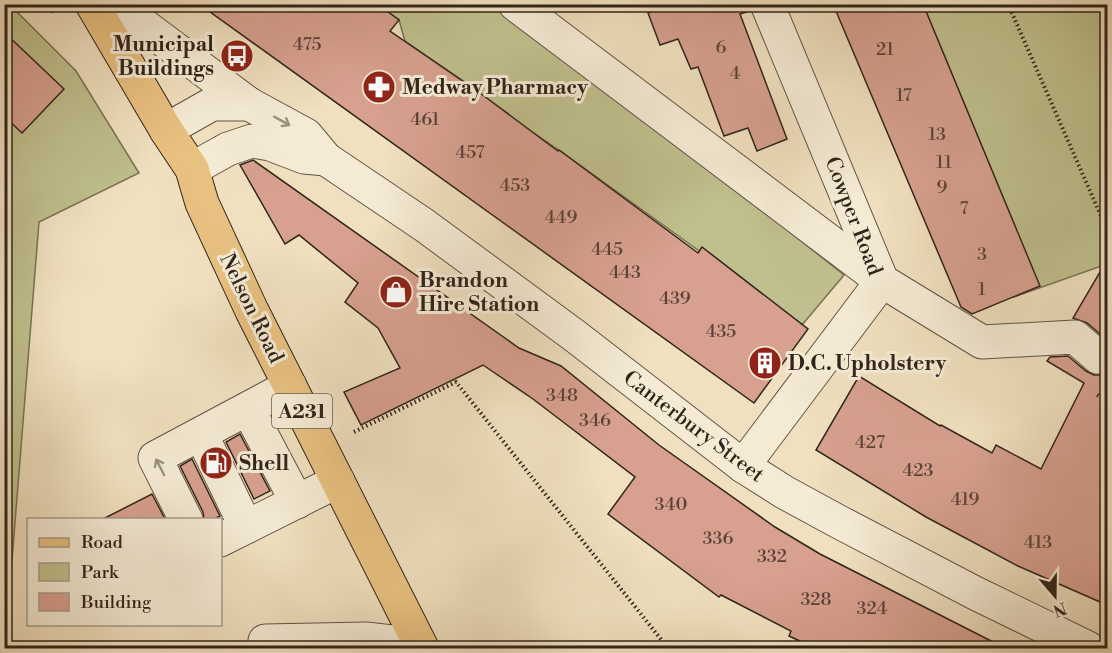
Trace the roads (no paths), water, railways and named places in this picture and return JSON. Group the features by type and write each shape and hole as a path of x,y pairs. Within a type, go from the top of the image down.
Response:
{"main road":[{"name":"Nelson Road","path":"92,4 166,130 192,169 202,203 219,241 338,482 404,642"}],"street":[{"name":"Canterbury Street","path":"113,4 249,104 306,135 327,159 388,199 500,280 743,466 822,513 975,593 1088,648"},
{"path":"515,4 882,280 982,342 1075,337 1098,357"},
{"name":"Cowper Road","path":"743,466 882,280 767,4"},
{"name":"Canterbury Street","path":"166,130 212,104 249,104"},
{"name":"Canterbury Street","path":"192,169 228,149 252,141 270,144 304,157 327,159"},
{"path":"185,518 155,458 290,386"},
{"path":"248,409 297,502"},
{"path":"201,434 233,534 338,482"},
{"path":"265,641 366,639 404,642"}],"place":[{"name":"Municipal Buildings","path":"237,56"},
{"name":"Medway Pharmacy","path":"379,87"},
{"name":"Brandon Hire Station","path":"396,292"},
{"name":"D.C. Upholstery","path":"765,363"},
{"name":"Shell","path":"216,463"}]}
